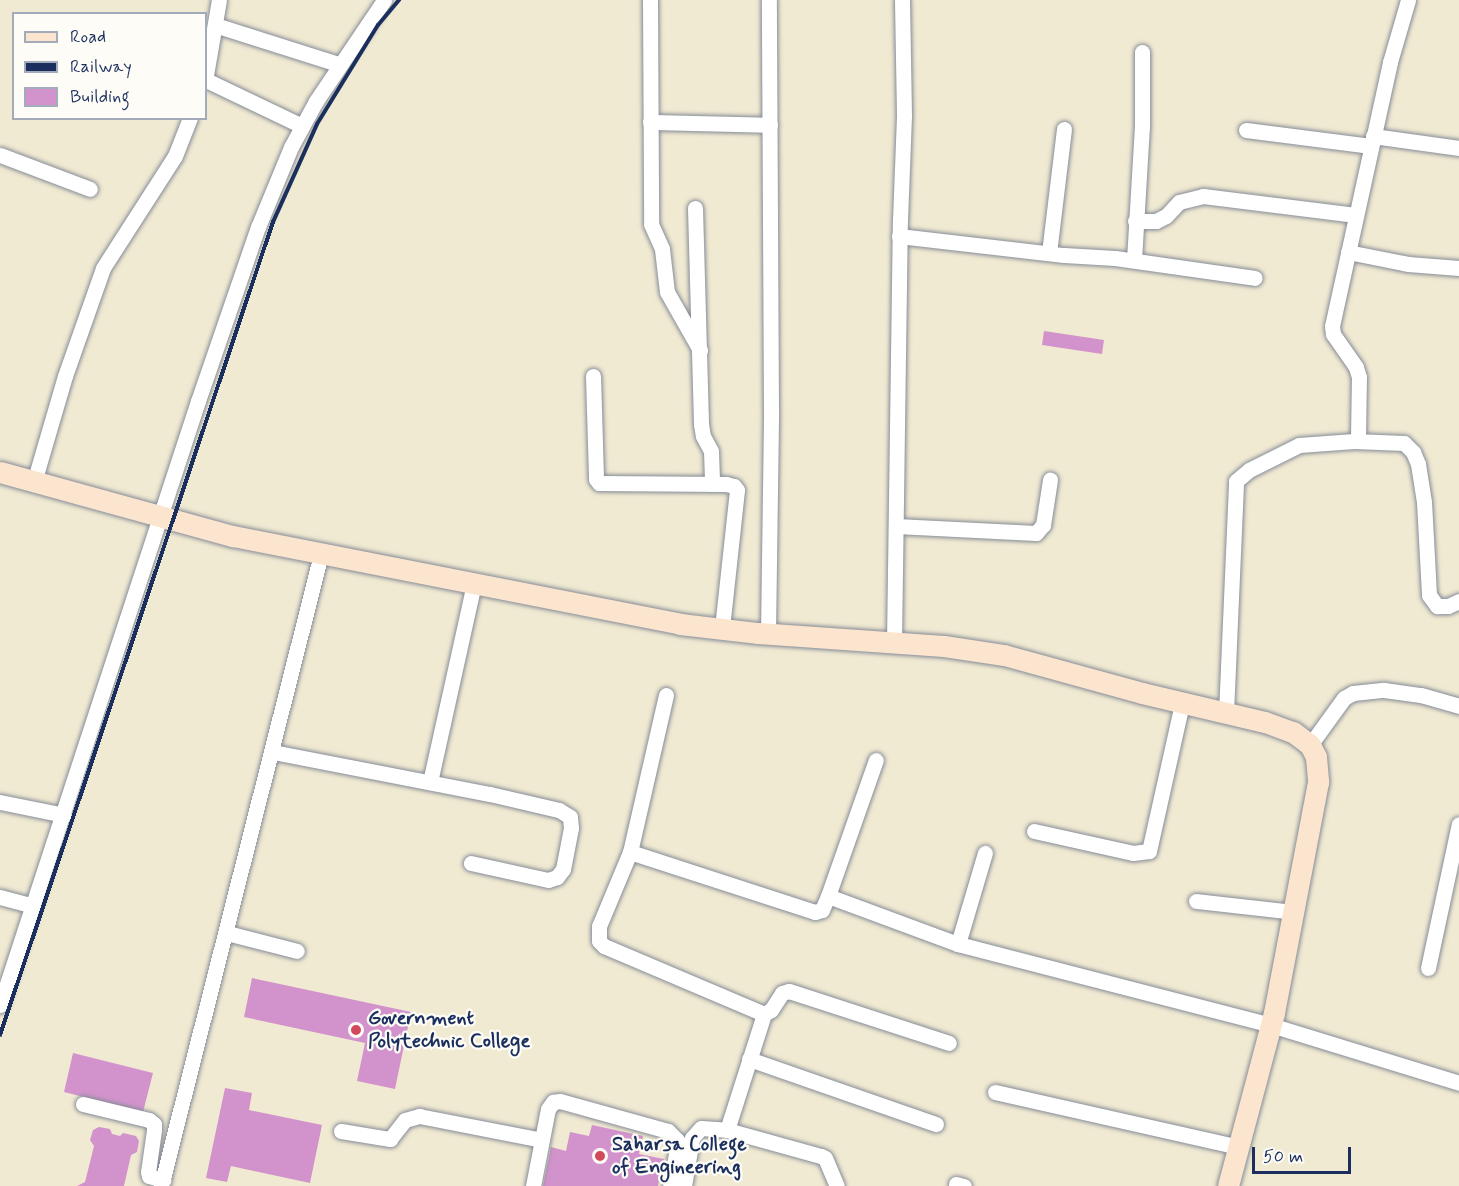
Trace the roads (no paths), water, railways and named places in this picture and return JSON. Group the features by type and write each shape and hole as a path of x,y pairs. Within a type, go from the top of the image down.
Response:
{"main road":[{"path":"0,472 233,536 680,624 768,634 944,646 1004,655 1293,732 1310,745 1316,757 1318,782 1271,1025 1228,1186"}],"street":[{"path":"207,69 219,0"},
{"path":"0,1005 64,815 159,517 258,227 302,126 338,64 384,0"},
{"path":"650,0 652,231 662,249 667,292 700,350"},
{"path":"768,634 771,411 769,0"},
{"path":"894,643 899,236 904,115 902,0"},
{"path":"1354,441 1360,429 1359,377 1356,367 1333,334 1332,326 1392,52 1408,0"},
{"path":"215,25 338,64"},
{"path":"1134,260 1142,127 1143,52"},
{"path":"207,80 302,126"},
{"path":"34,482 64,376 103,268 175,156 189,120"},
{"path":"650,122 770,125"},
{"path":"1049,253 1064,129"},
{"path":"1246,130 1459,148"},
{"path":"0,155 90,189"},
{"path":"1135,221 1161,219 1179,202 1203,196 1356,215"},
{"path":"694,208 701,424 703,436 711,451 712,484"},
{"path":"899,236 1134,260 1255,278"},
{"path":"1348,252 1408,264 1459,268"},
{"path":"593,376 596,479 599,483 712,484 734,486 737,490 722,629"},
{"path":"1226,713 1236,481 1249,470 1299,445 1354,441 1404,443 1413,452 1418,464 1424,502 1429,595 1437,606 1448,606 1459,601"},
{"path":"896,526 1036,534 1043,525 1050,480"},
{"path":"83,1104 149,1120 154,1124 148,1172 149,1176 162,1183 273,752 321,554"},
{"path":"430,782 474,584"},
{"path":"1310,745 1344,698 1353,693 1384,690 1421,695 1459,706"},
{"path":"666,695 630,852 599,926 599,941 604,946 764,1014"},
{"path":"1034,831 1133,853 1149,851 1182,703"},
{"path":"273,752 430,782 559,810 570,817 572,828 563,869 557,878 548,880 471,863"},
{"path":"630,852 815,912 822,910 876,760"},
{"path":"0,802 64,815"},
{"path":"1428,968 1459,824"},
{"path":"958,944 985,853"},
{"path":"828,896 958,944 1271,1025 1459,1083"},
{"path":"0,897 33,906"},
{"path":"1196,901 1294,912"},
{"path":"227,933 297,951"},
{"path":"727,1130 764,1014 771,1010 782,993 789,991 949,1043"},
{"path":"749,1059 936,1124"},
{"path":"995,1092 1239,1147"},
{"path":"533,1186 548,1109 553,1102 560,1101 668,1131 677,1140 669,1186"},
{"path":"341,1131 390,1139 405,1120 419,1116 542,1140"},
{"path":"684,1186 695,1132 701,1128 727,1130 825,1158 837,1186"}],"railway":[{"path":"0,1035 273,222 317,124 378,25 399,0"}],"place":[{"name":"Government Polytechnic College","path":"356,1030"},
{"name":"Saharsa College of Engineering","path":"600,1156"}]}
